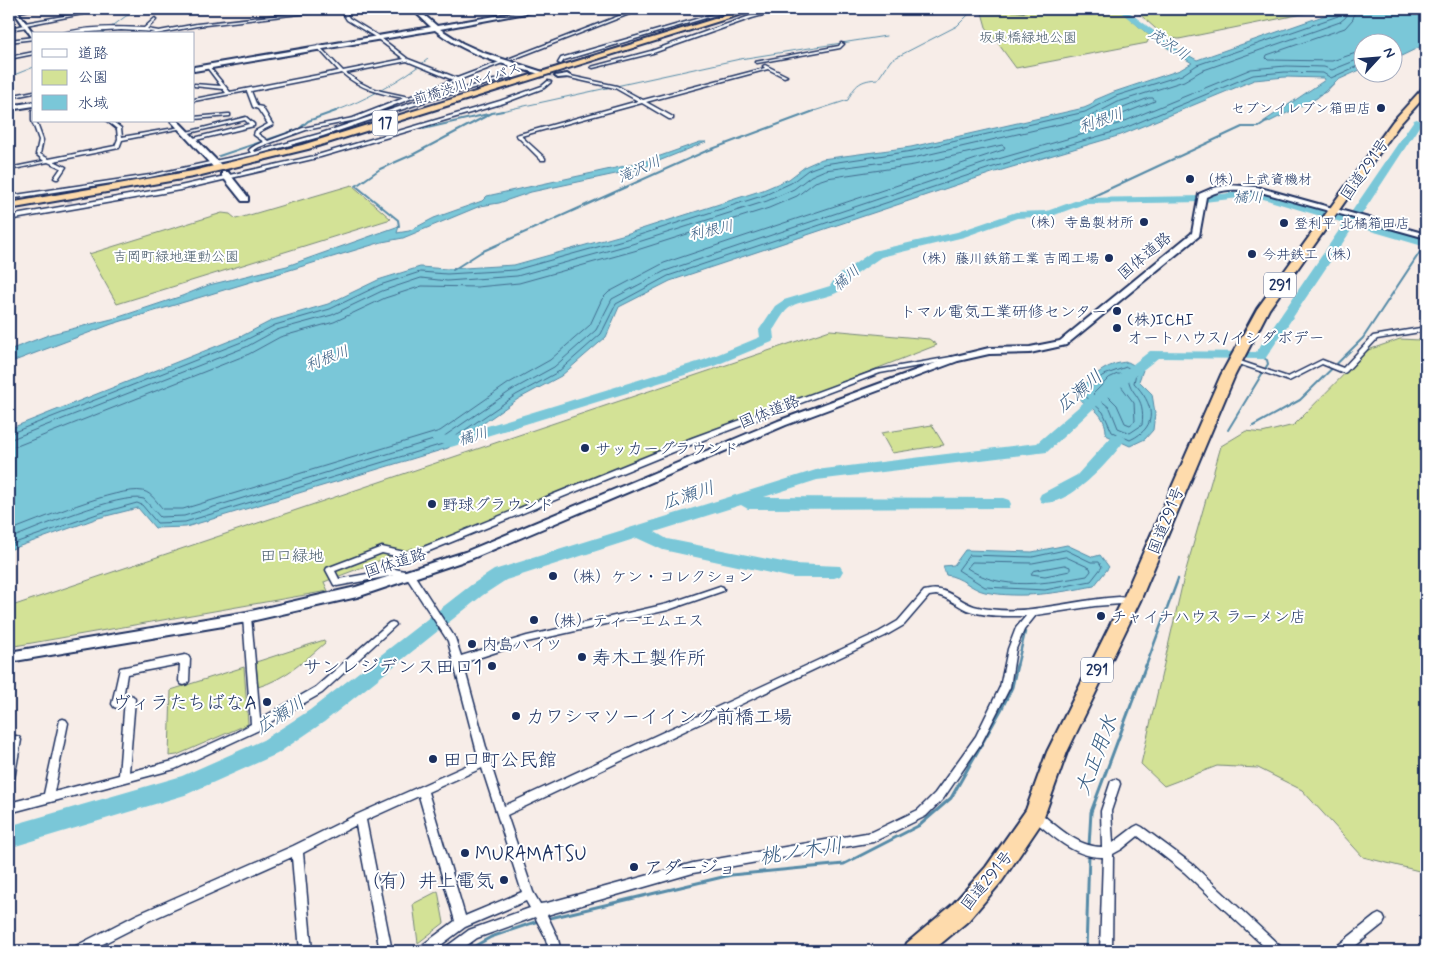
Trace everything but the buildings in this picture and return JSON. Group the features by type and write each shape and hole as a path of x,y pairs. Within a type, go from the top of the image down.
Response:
{"highway":[{"name":"前橋渋川バイパス","path":"9,205 193,174 263,158 343,136 734,12 755,9"},
{"path":"263,158 404,124 549,82 755,9"},
{"path":"343,136 509,77 540,70 560,62 734,12"},
{"name":"国道291号","path":"915,951 960,913 994,874 1036,815 1057,752 1131,601 1236,358 1263,309 1396,123 1426,90"},
{"path":"9,211 193,174"}],"street":[{"path":"9,13 16,10 34,9"},
{"path":"9,29 106,9"},
{"path":"156,32 341,9"},
{"path":"347,9 344,12 348,19 376,36 407,60 457,80"},
{"path":"414,9 460,44 503,62 540,70"},
{"path":"516,9 521,13"},
{"path":"195,69 376,36 545,9"},
{"path":"510,59 640,9"},
{"path":"593,67 652,52 710,31 784,9"},
{"path":"995,9 1024,10"},
{"path":"16,10 32,35"},
{"path":"560,62 562,59 595,48 686,22 734,12"},
{"path":"146,28 155,19"},
{"path":"686,22 692,24"},
{"path":"436,27 540,70"},
{"path":"75,32 102,28 146,28 160,31"},
{"path":"705,29 710,31"},
{"path":"9,41 32,38"},
{"path":"785,76 758,61 840,47 842,44"},
{"path":"318,46 341,73 376,92 422,101"},
{"path":"9,58 32,53"},
{"path":"195,100 407,60"},
{"path":"254,154 251,150 266,141 305,129 354,119 503,62"},
{"path":"9,66 12,72"},
{"path":"208,66 229,94"},
{"path":"543,159 518,135 768,68"},
{"path":"484,70 492,72"},
{"path":"500,74 509,77"},
{"path":"562,76 612,85 644,101 671,118"},
{"path":"9,198 68,190 216,164 363,124 422,101 509,77"},
{"path":"9,218 315,157 382,135 502,102 543,87 549,82"},
{"path":"195,85 224,88"},
{"path":"250,91 252,103 255,107 260,108 271,125 257,131 256,134 266,141"},
{"path":"9,97 32,92"},
{"path":"9,106 32,104"},
{"path":"195,118 228,115"},
{"path":"120,139 246,118 252,126 192,140"},
{"path":"354,119 363,124"},
{"path":"35,122 40,140 38,154 46,160 64,167 56,178"},
{"path":"9,169 117,147 120,139 119,130 110,122"},
{"path":"175,122 216,164"},
{"path":"226,176 244,199"},
{"name":"国体道路","path":"9,657 247,617 357,592 470,555 782,422 955,358 989,352 1030,350 1063,343 1196,234 1201,200 1227,188 1251,188 1331,214 1348,214 1424,236"},
{"path":"1236,358 1258,369 1289,380 1322,362 1342,370 1376,337 1426,329"},
{"path":"555,951 554,943 538,910 528,895 485,762 452,640 410,575 395,572 337,583 330,570 382,550 409,556 695,440 879,370 955,358"},
{"path":"457,661 527,639 668,607 720,589"},
{"path":"502,812 882,634 901,623 927,593 944,593 959,604 982,611 1034,612 1116,600 1131,601"},
{"path":"450,951 473,934 538,910 693,868 873,837 922,813 939,796 979,739 1005,687 1012,650 1020,628 1034,612"},
{"path":"247,617 256,727"},
{"path":"9,808 175,765 256,727 318,690 392,625"},
{"path":"117,704 122,671 185,659 184,681"},
{"path":"124,779 130,699"},
{"path":"48,798 63,723"},
{"path":"9,779 16,740"},
{"path":"78,951 140,919 297,850 360,818 423,792 485,762"},
{"path":"1106,951 1102,852 1106,812 1115,784"},
{"path":"423,792 461,923"},
{"path":"1036,815 1079,846 1102,852 1138,830 1188,868 1277,951"},
{"path":"360,818 386,951"},
{"path":"297,850 306,951"},
{"path":"424,951 461,923 528,895"},
{"path":"1340,951 1379,920"}],"green space":[{"name":"坂東橋緑地公園","path":"981,9 1327,9 1179,39 1165,37 1136,11 1121,11 1150,36 1147,43 1016,68 986,27"},
{"name":"吉岡町緑地運動公園","path":"352,185 391,219 117,304 89,254 222,213 230,214 236,219"},
{"name":"田口緑地","path":"830,330 929,339 937,345 416,549 412,548 324,582 328,591 9,647 9,607"},
{"path":"1426,338 1426,867 1419,871 1363,857 1302,790 1258,768 1217,766 1164,786 1141,764 1184,577 1221,446 1246,431 1262,433 1294,425 1368,350 1400,339 1420,340"},
{"path":"932,425 944,445 892,453 881,433"},
{"path":"324,640 325,643 294,669 268,684 258,687 256,662"},
{"path":"244,667 248,724 177,755 169,756 171,690"},
{"path":"438,891 444,923 418,943 413,904"}],"water":[{"name":"利根川","path":"1343,9 1426,9 1426,44 1402,56 1402,32 1352,32 1352,74 1338,80 1317,98 1267,123 1263,122 1325,80 1324,78 1285,77 1254,80 1121,135 992,173 670,281 619,307 606,337 561,376 518,399 448,448 186,527 155,528 138,508 98,518 9,550 9,429 242,336 273,320 328,304 378,280 420,267 447,269 514,265 629,233 763,190 789,179 806,166 822,159 911,147 1084,108 1091,105 1095,100 1114,92 1180,70 1192,63 1163,45 1145,30 1152,30 1168,44 1197,60"},
{"path":"700,142 706,142 639,169 531,192 499,203 480,206 403,238 382,242 112,324 9,363 9,350 51,334 116,318 209,285 287,266 399,226 397,233 409,231 434,218 482,201 487,196 643,162"},
{"path":"1128,362 1143,370 1139,381 1152,394 1155,413 1153,430 1145,439 1130,446 1106,435 1104,423 1099,414 1081,401 1076,392 1106,368"},
{"path":"1067,545 1093,557 1100,555 1109,567 1094,586 1040,594 999,594 985,592 957,578 946,575 943,566 954,565 965,550 1032,552"}],"waterway":[{"path":"105,32 126,16 148,9"},
{"name":"滝沢川","path":"813,111 848,100 853,90 859,84 867,80 878,79 891,60 957,26 971,12 969,9"},
{"name":"茂沢川","path":"1121,9 1164,43"},
{"path":"497,112 740,59 886,36"},
{"path":"333,112 358,102 382,89 428,59"},
{"path":"9,77 32,68"},
{"path":"1319,95 1326,92 1336,81"},
{"path":"219,156 299,129 308,121 336,111"},
{"path":"399,226 398,220 356,186 380,169 414,154 492,113 503,111"},
{"name":"滝沢川","path":"453,270 481,252 704,152 813,111"},
{"path":"423,129 488,114"},
{"path":"1081,202 1242,127 1259,127 1268,121"},
{"name":"広瀬川","path":"1353,218 1417,122"},
{"name":"橘川","path":"439,439 451,442 709,363 767,339 766,330 782,307 797,299 820,295 835,289 841,283 840,280 877,254 960,235 1016,215 1048,214 1083,201 1204,199 1248,194 1261,195 1426,243"},
{"name":"広瀬川","path":"9,837 185,785 270,747 317,716 477,590 500,575 816,475 1041,448 1088,406 1155,354 1260,356 1350,223"},
{"path":"1253,426 1300,400 1363,338 1424,246"},
{"name":"大正用水","path":"1228,430 1268,364 1267,360 1260,356"},
{"path":"1047,498 1083,479 1118,438"},
{"path":"748,503 1003,504"},
{"path":"640,532 663,544 793,571 834,571"},
{"name":"大正用水","path":"1146,666 1178,579"},
{"name":"桃ノ木川","path":"1017,666 1025,632"},
{"name":"桃ノ木川","path":"546,919 731,875 844,864 920,825 951,798 1001,710 1012,687 1017,665"},
{"name":"大正用水","path":"1089,846 1091,812 1146,665"},
{"name":"大正用水","path":"1086,951 1089,854"},
{"name":"桃ノ木川","path":"466,951 491,937 538,921"}],"tunnel":[{"path":"692,25 705,29"},
{"path":"540,72 558,76"},
{"path":"365,125 380,134"},
{"path":"68,192 70,203"}],"place":[{"name":"セブンイレブン箱田店","path":"1381,108"},
{"name":"（株）上武資機材","path":"1190,179"},
{"name":"（株）寺島製材所","path":"1144,222"},
{"name":"登利平 北橘箱田店","path":"1284,223"},
{"name":"今井鉄工（株）","path":"1252,254"},
{"name":"（株）藤川鉄筋工業 吉岡工場","path":"1109,258"},
{"name":"トマル電気工業研修センター","path":"1117,311"},
{"name":"(株)ICHI オートハウス/イシダボデー","path":"1117,328"},
{"name":"サッカーグラウンド","path":"585,448"},
{"name":"野球グラウンド","path":"432,504"},
{"name":"（株）ケン・コレクション","path":"553,576"},
{"name":"チャイナハウス ラーメン店","path":"1101,616"},
{"name":"（株）ティーエムエス","path":"534,620"},
{"name":"内島ハイツ","path":"472,644"},
{"name":"寿木工製作所","path":"582,657"},
{"name":"サンレジデンス田口1","path":"492,666"},
{"name":"ヴィラたちばなA","path":"267,702"},
{"name":"カワシマソーイイング前橋工場","path":"516,716"},
{"name":"田口町公民館","path":"433,759"},
{"name":"MURAMATSU","path":"465,853"},
{"name":"アダージョ","path":"634,867"},
{"name":"（有）井上電気","path":"504,880"}]}
